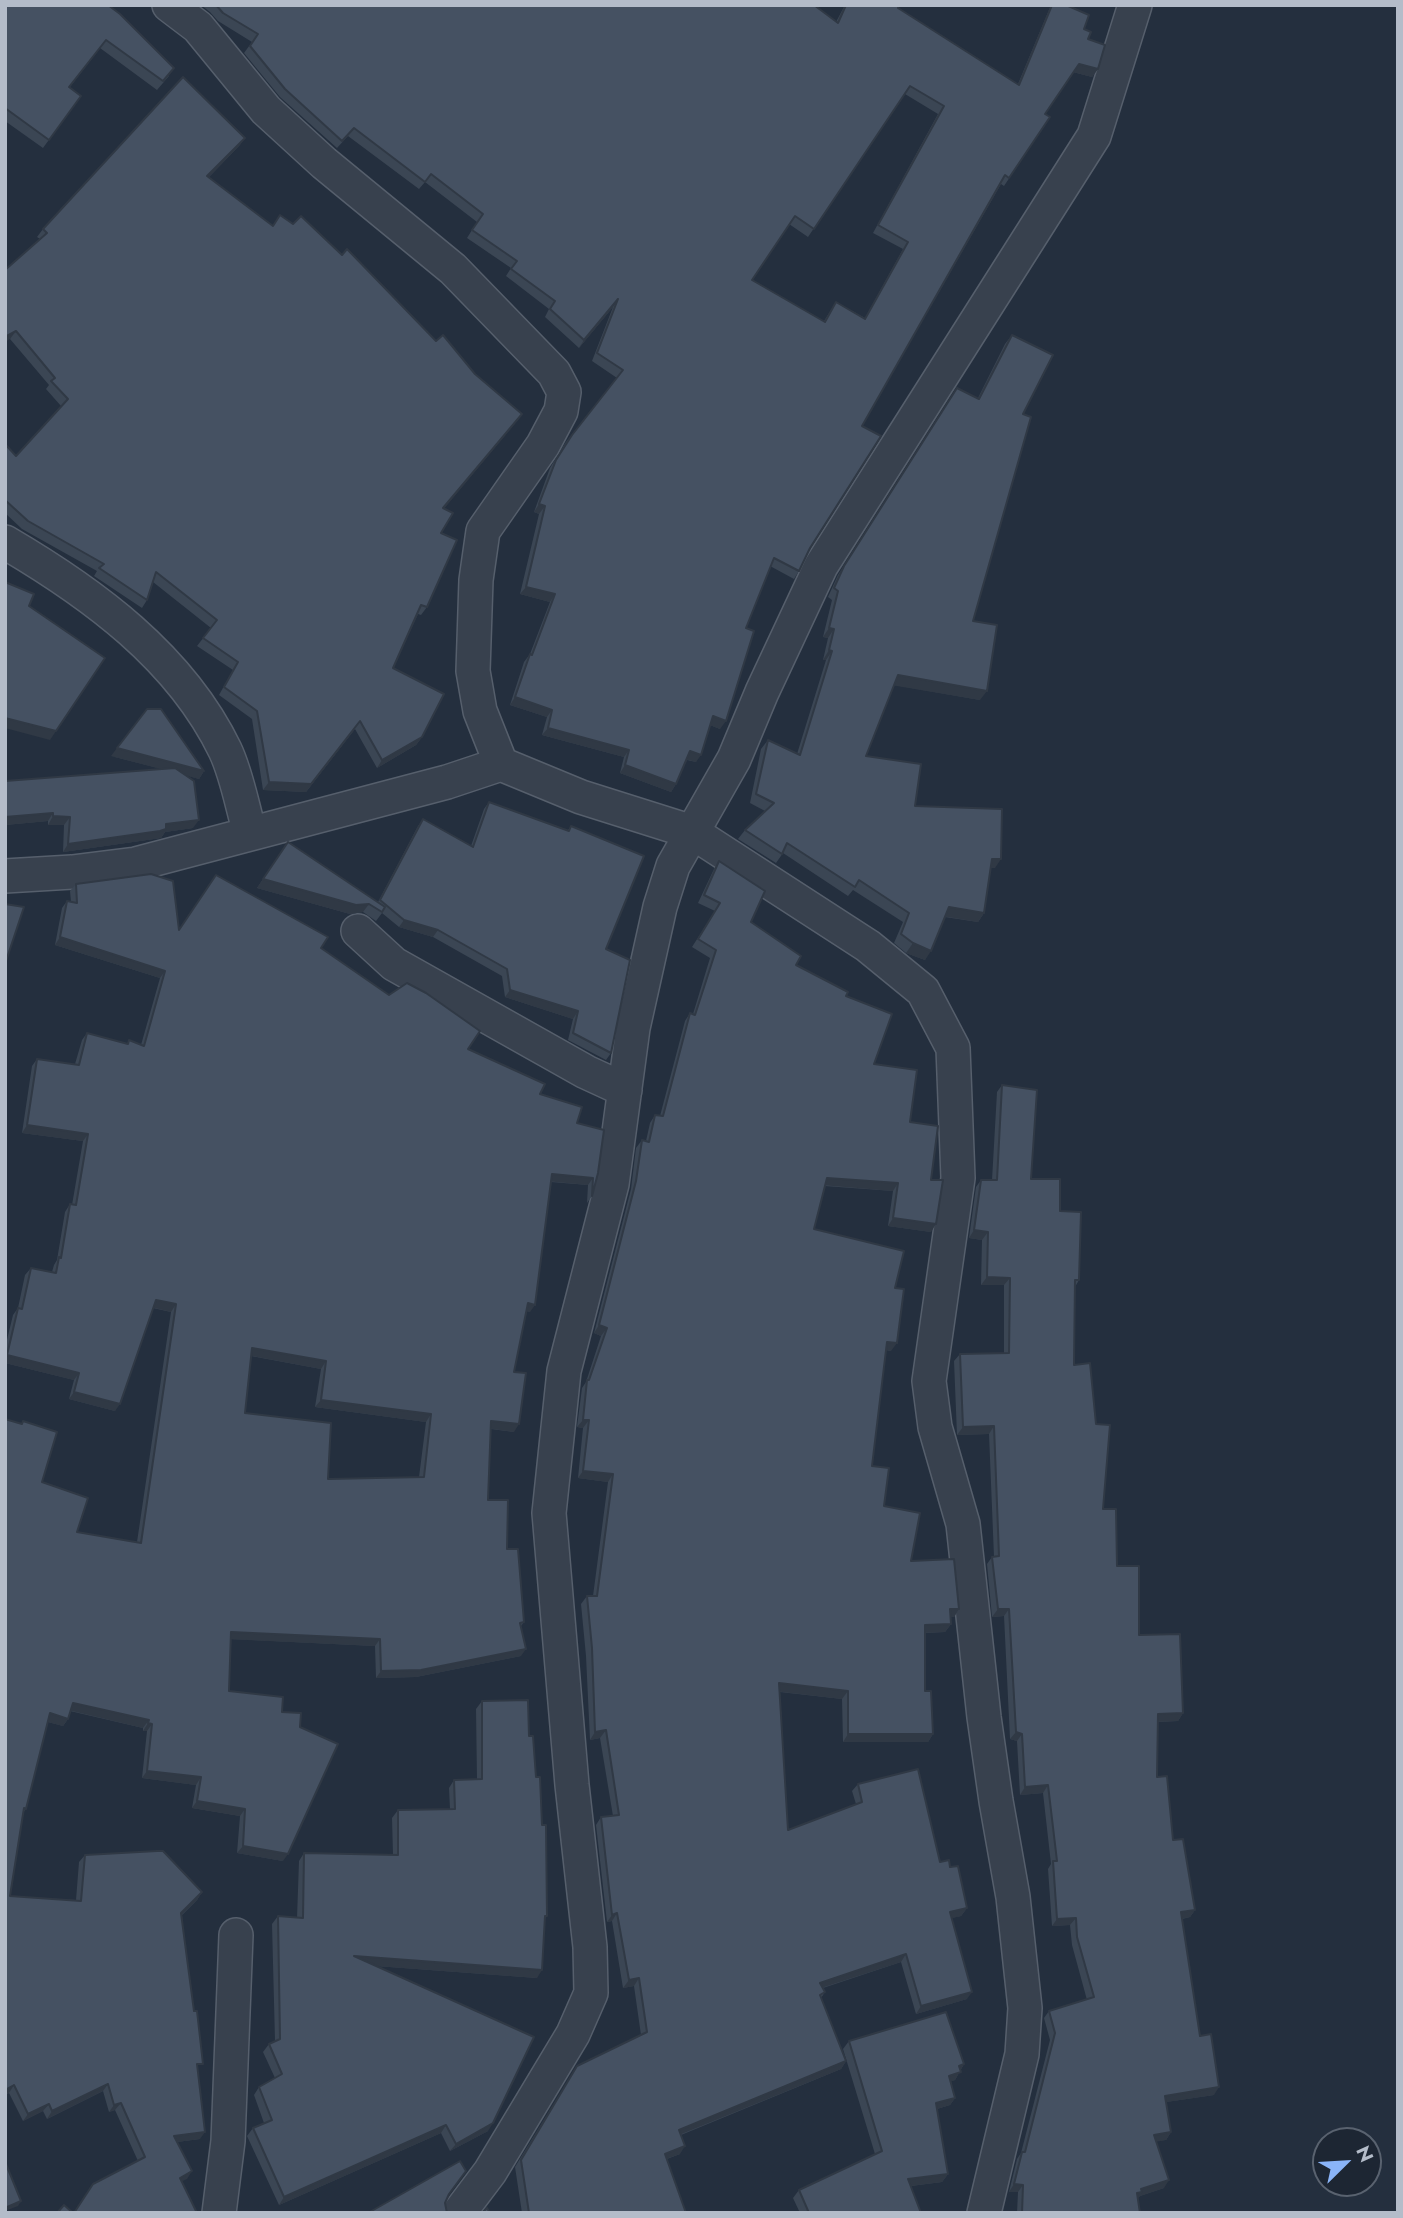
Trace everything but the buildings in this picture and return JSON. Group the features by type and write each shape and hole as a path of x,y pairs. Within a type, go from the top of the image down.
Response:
{"street":[{"path":"169,5 198,27 276,119 324,163 453,269 554,373 564,392 561,411 543,445 483,531 476,580 473,671 480,711 501,764"},
{"path":"459,2213 490,2172 573,2034 591,1993 590,1947 572,1785 550,1513 564,1371 612,1184 633,1028 660,907 673,866 734,759 821,566 1094,136 1135,5"},
{"path":"5,542 121,622 161,658 199,704 226,752 250,833"},
{"path":"5,876 72,872 136,864 447,782 501,764 581,797 692,832 868,946 923,991 953,1048 958,1178 929,1381 931,1405 963,1524 981,1690 996,1801 1013,1897 1025,2008 1022,2054 984,2213"},
{"path":"358,931 394,964 586,1072 625,1090"},
{"path":"219,2213 228,2141 236,1935"}]}
